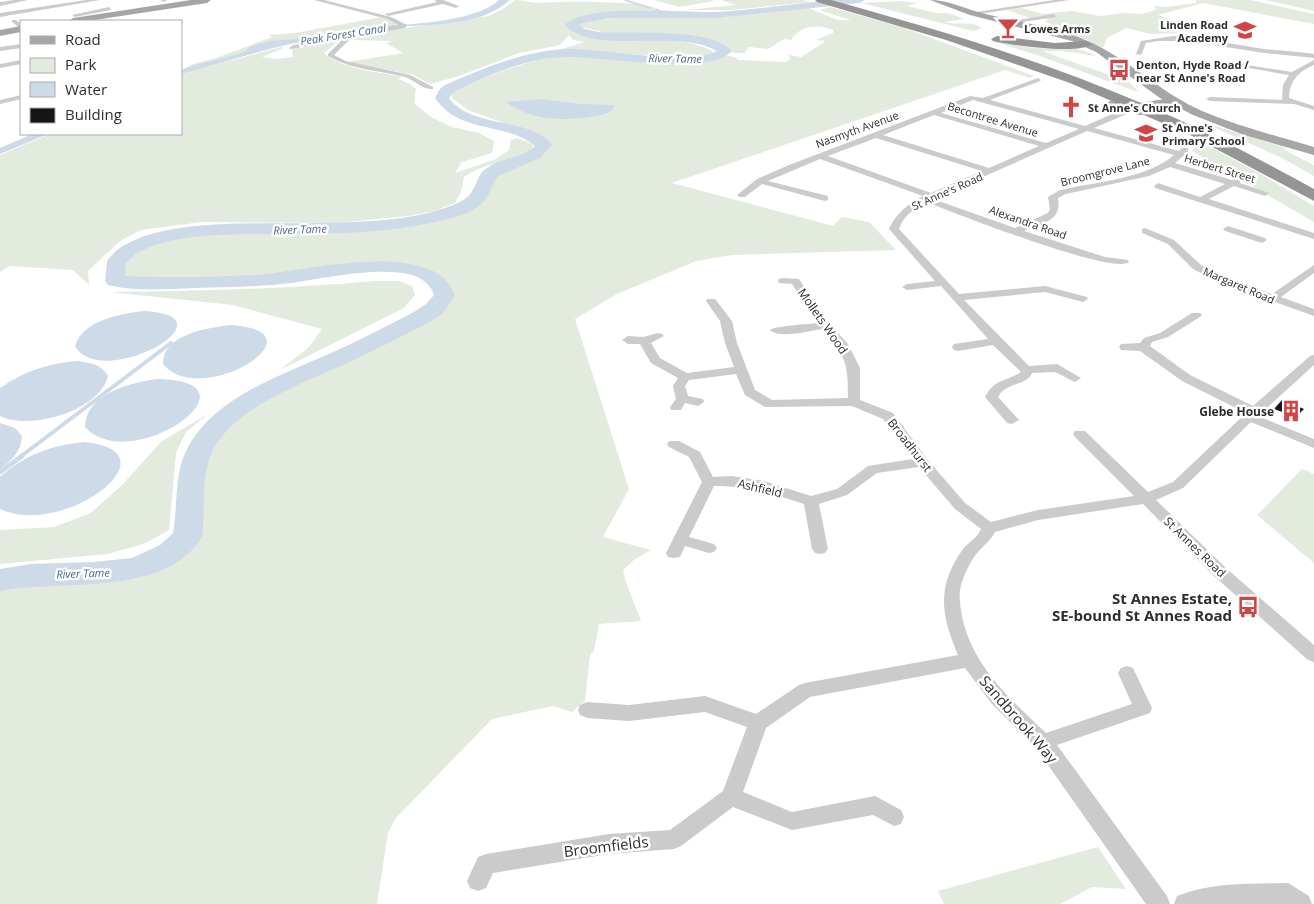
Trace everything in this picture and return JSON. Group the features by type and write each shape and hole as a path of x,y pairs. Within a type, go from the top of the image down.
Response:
{"highway":[{"path":"819,0 1011,42 1055,46 1086,44"},
{"path":"836,0 1021,54 1121,91 1233,141 1314,184"},
{"path":"899,19 925,32 1111,104"},
{"path":"899,19 1020,59 1113,94 1173,120 1227,147 1314,196"}],"main road":[{"path":"74,18 105,19 206,0"},
{"path":"934,0 973,13 1086,44 1099,50 1164,96 1172,104 1230,126 1314,151"},
{"path":"0,33 20,28"},
{"name":"St Anne's Road","path":"1111,104 1135,109 1172,104"}],"street":[{"path":"0,4 25,0"},
{"path":"0,15 96,0 110,10 74,18"},
{"path":"292,48 403,25 321,0"},
{"path":"436,0 456,6"},
{"path":"973,13 1066,0"},
{"path":"388,14 443,2"},
{"path":"1009,22 1054,16"},
{"path":"14,22 20,27"},
{"path":"356,35 347,39 330,54 344,63 408,76 431,88"},
{"path":"1140,54 1143,42 1159,38 1179,37 1267,51 1314,56"},
{"path":"0,49 20,46"},
{"path":"0,66 20,62"},
{"path":"1292,103 1286,99 1287,82 1293,74 1314,62"},
{"path":"1176,79 1190,80 1191,72 1201,67 1218,65 1235,65 1293,74"},
{"path":"985,100 1038,80"},
{"path":"0,102 20,97"},
{"name":"Nasmyth Avenue","path":"742,195 760,181 819,156 973,98 985,100"},
{"path":"985,100 1087,129"},
{"path":"1210,100 1292,103 1314,108"},
{"name":"St Anne's Road","path":"1026,370 996,341 894,229 897,220 904,210 928,198 1135,109"},
{"name":"Becontree Avenue","path":"934,113 1046,146"},
{"name":"Broomgrove Lane","path":"1016,231 1052,215 1055,209 1053,197 1063,192 1146,174 1169,164 1182,152 1087,129"},
{"path":"875,135 991,171"},
{"name":"Alexandra Road","path":"819,156 1016,231 1104,260 1124,262"},
{"name":"Herbert Street","path":"1169,164 1236,181 1266,193"},
{"path":"760,181 825,198"},
{"path":"1196,202 1236,181"},
{"path":"1158,186 1196,202 1246,214 1314,236"},
{"path":"1246,214 1225,231 1262,240"},
{"name":"Margaret Road","path":"1145,231 1171,242 1197,267 1272,299 1314,314"},
{"path":"1272,299 1314,268"},
{"name":"Mollets Wood","path":"791,279 825,325 842,344 854,368 854,402"},
{"path":"907,287 943,283"},
{"path":"957,297 1044,288 1083,299"},
{"name":"Broadhurst","path":"711,301 726,321 740,370 749,392 770,404 854,402 888,416 922,462 960,506 989,528"},
{"path":"1143,347 1148,340 1164,334 1196,315"},
{"path":"776,330 800,333 825,325"},
{"path":"628,340 644,341 658,336"},
{"path":"644,341 655,360 685,377 740,370"},
{"path":"958,347 996,341"},
{"path":"1125,347 1143,347 1197,385 1251,414 1314,444"},
{"path":"989,528 1038,516 1145,498 1178,485 1251,414 1314,359"},
{"path":"1012,420 991,398 995,389 1003,383 1026,375 1026,370 1055,362 1075,378"},
{"path":"685,377 679,386 679,403 698,402"},
{"name":"St Annes Road","path":"1080,434 1220,572 1314,655"},
{"path":"674,444 702,453 703,474 709,482 677,546 709,548"},
{"path":"820,548 811,501 842,492 873,469 922,462"},
{"name":"Ashfield","path":"709,482 732,481 764,486 811,501"},
{"name":"Sandbrook Way","path":"989,528 984,539 968,554 959,570 950,603 956,630 969,660 998,699 1043,742 1159,904"},
{"path":"894,817 875,805 792,821 731,797 758,723 805,690 969,660"},
{"path":"1043,742 1143,708 1126,673"},
{"path":"587,710 628,713 705,704 758,723"},
{"name":"Broomfields","path":"478,881 486,864 609,844 674,839 731,797"},
{"path":"1185,904 1224,895 1288,894 1301,904"}],"green space":[{"path":"515,0 537,3 638,4 677,12 674,15 604,15 589,17 571,25 574,33 608,38 678,41 695,44 711,50 713,54 692,58 558,50 585,42 573,40 569,35 560,45 519,53 459,76 430,84 413,75 348,62 403,53 386,43 392,41 354,40 343,37 324,53 340,63 402,77 398,79 416,89 414,103 431,117 452,127 479,133 494,141 492,153 462,162 455,173 496,159 509,150 511,140 518,138 534,145 524,155 488,165 464,177 461,192 455,203 434,211 408,216 337,223 202,222 141,230 120,241 88,271 89,285 73,270 10,266 0,272 0,155 48,135 182,135 182,74 281,47 284,48 262,57 276,59 293,57 292,48 294,47 291,45 353,33 356,35 488,16 503,9"},
{"path":"654,0 712,0 714,1 679,7"},
{"path":"721,0 803,0 810,2 731,10 686,10 736,5"},
{"path":"1196,0 1251,0 1314,14 1314,24 1203,3 1158,15 1184,25 1173,27 1178,33 1151,34 1126,28 1107,38 1103,48 1085,39 1037,27 1053,25 1044,21 1049,20 1041,16 1030,18 1007,10 1022,8 1042,14 1072,11 1100,16 1124,13 1143,14 1158,9 1154,8 1155,6 1166,7 1196,3"},
{"path":"1265,0 1314,0 1314,11"},
{"path":"901,1 917,3 907,6 937,13 949,13 964,19 944,22 973,24 982,28 973,31 862,3"},
{"path":"830,7 904,28 1034,76 1030,78 1005,70 672,183 833,226 842,217 869,222 896,250 732,255 696,261 617,294 575,319 629,489 603,537 651,550 635,559 623,570 641,621 599,624 594,651 590,654 585,701 572,712 553,706 492,719 395,819 388,833 377,904 0,904 0,580 19,576 93,573 134,568 153,562 170,552 187,537 193,471 199,451 208,436 221,422 237,409 274,388 363,347 420,318 434,309 445,295 437,281 422,272 411,269 359,269 254,281 131,282 115,281 116,261 133,247 160,238 193,232 374,226 421,219 460,209 480,195 491,172 534,155 544,145 540,142 542,137 468,110 452,98 452,93 458,88 517,66 547,58 578,54 677,63 713,60 725,55 739,60 786,62 790,59 789,55 801,57 825,41 816,40 833,33 833,30 827,28 810,27 799,31 791,40 784,39 768,49 748,47 745,53 735,53 711,42 678,36 607,33 577,26 579,22 640,15 699,18 722,17 808,8 838,20 851,20 819,10"},
{"path":"382,17 403,25 279,44 196,68 189,65 216,58 272,37 268,35 295,33"},
{"path":"992,41 1035,48 1074,49 1089,52 1096,56 1063,51 1042,51 1129,82 1138,91 1037,55"},
{"path":"1202,122 1286,148 1284,149 1286,151 1314,165 1314,176 1282,158"},
{"path":"1199,141 1259,173 1314,206 1314,222 1192,151"},
{"path":"399,281 412,286 415,295 404,308 280,370 309,347 322,329 233,305 109,292 242,289"},
{"path":"208,414 186,432 176,453 169,530 146,543 108,554 0,564 0,530 54,527 91,513 121,486 162,441"},
{"path":"1302,469 1314,474 1314,563 1257,515"},
{"path":"1098,847 1126,889 1092,887 1060,904 944,904 938,891"}],"water":[{"name":"Peak Forest Canal","path":"499,0 510,0 483,16 467,20 386,28 306,41 266,50 182,74 182,70 188,67 238,54 246,51 249,47 270,41 298,39 368,26 411,24 452,19 479,12"},
{"path":"541,99 581,104 613,105 614,108 605,114 556,119 535,116 506,102"},
{"path":"46,135 0,154 0,148 28,136"},
{"path":"144,311 170,316 177,325 171,336 155,348 133,356 110,361 89,358 75,346 79,337 94,324 124,314"},
{"path":"230,325 257,330 267,340 262,352 248,364 226,373 203,378 180,376 163,364 165,354 178,339 210,328"},
{"path":"78,361 91,363 99,367 108,376 102,388 92,399 62,415 45,419 13,420 0,416 0,388 18,377 37,369"},
{"path":"157,379 188,383 199,394 196,408 180,422 158,434 131,441 106,440 85,427 87,415 101,398 134,383"},
{"path":"0,423 15,428 22,436 20,447 15,455 0,469"},
{"path":"84,442 111,449 120,460 116,475 102,490 80,503 54,512 26,515 0,509 0,477 9,469 39,452 72,443"}],"building":[{"name":"Glebe House","path":"1282,400 1304,409 1296,417 1274,409"}],"waterway":[{"path":"625,0 650,8"},
{"name":"River Tame","path":"0,580 19,576 93,573 134,568 153,562 170,552 187,537 193,471 199,451 208,436 221,422 237,409 274,388 363,347 420,318 434,309 445,295 437,281 427,274 411,269 378,267 247,281 157,283 115,281 116,261 133,247 160,238 194,232 374,226 405,222 454,211 476,199 482,192 487,178 492,172 534,155 544,145 531,136 469,118 457,112 448,106 442,98 450,88 509,64 541,56 571,53 676,60 715,57 726,51 712,43 692,39 598,36 581,32 571,25 579,20 610,15 715,15 860,0"},
{"name":"River Tame","path":"656,10 660,11 657,14"},
{"path":"20,457 171,343"},
{"path":"0,472 22,456"}],"place":[{"name":"Lowes Arms","path":"1008,28"},
{"name":"Linden Road Academy","path":"1245,30"},
{"name":"Denton, Hyde Road / near St Anne's Road","path":"1119,70"},
{"name":"St Anne's Church","path":"1071,107"},
{"name":"St Anne's Primary School","path":"1146,133"},
{"name":"Glebe House","path":"1291,411"},
{"name":"St Annes Estate, SE-bound St Annes Road","path":"1248,607"}]}
